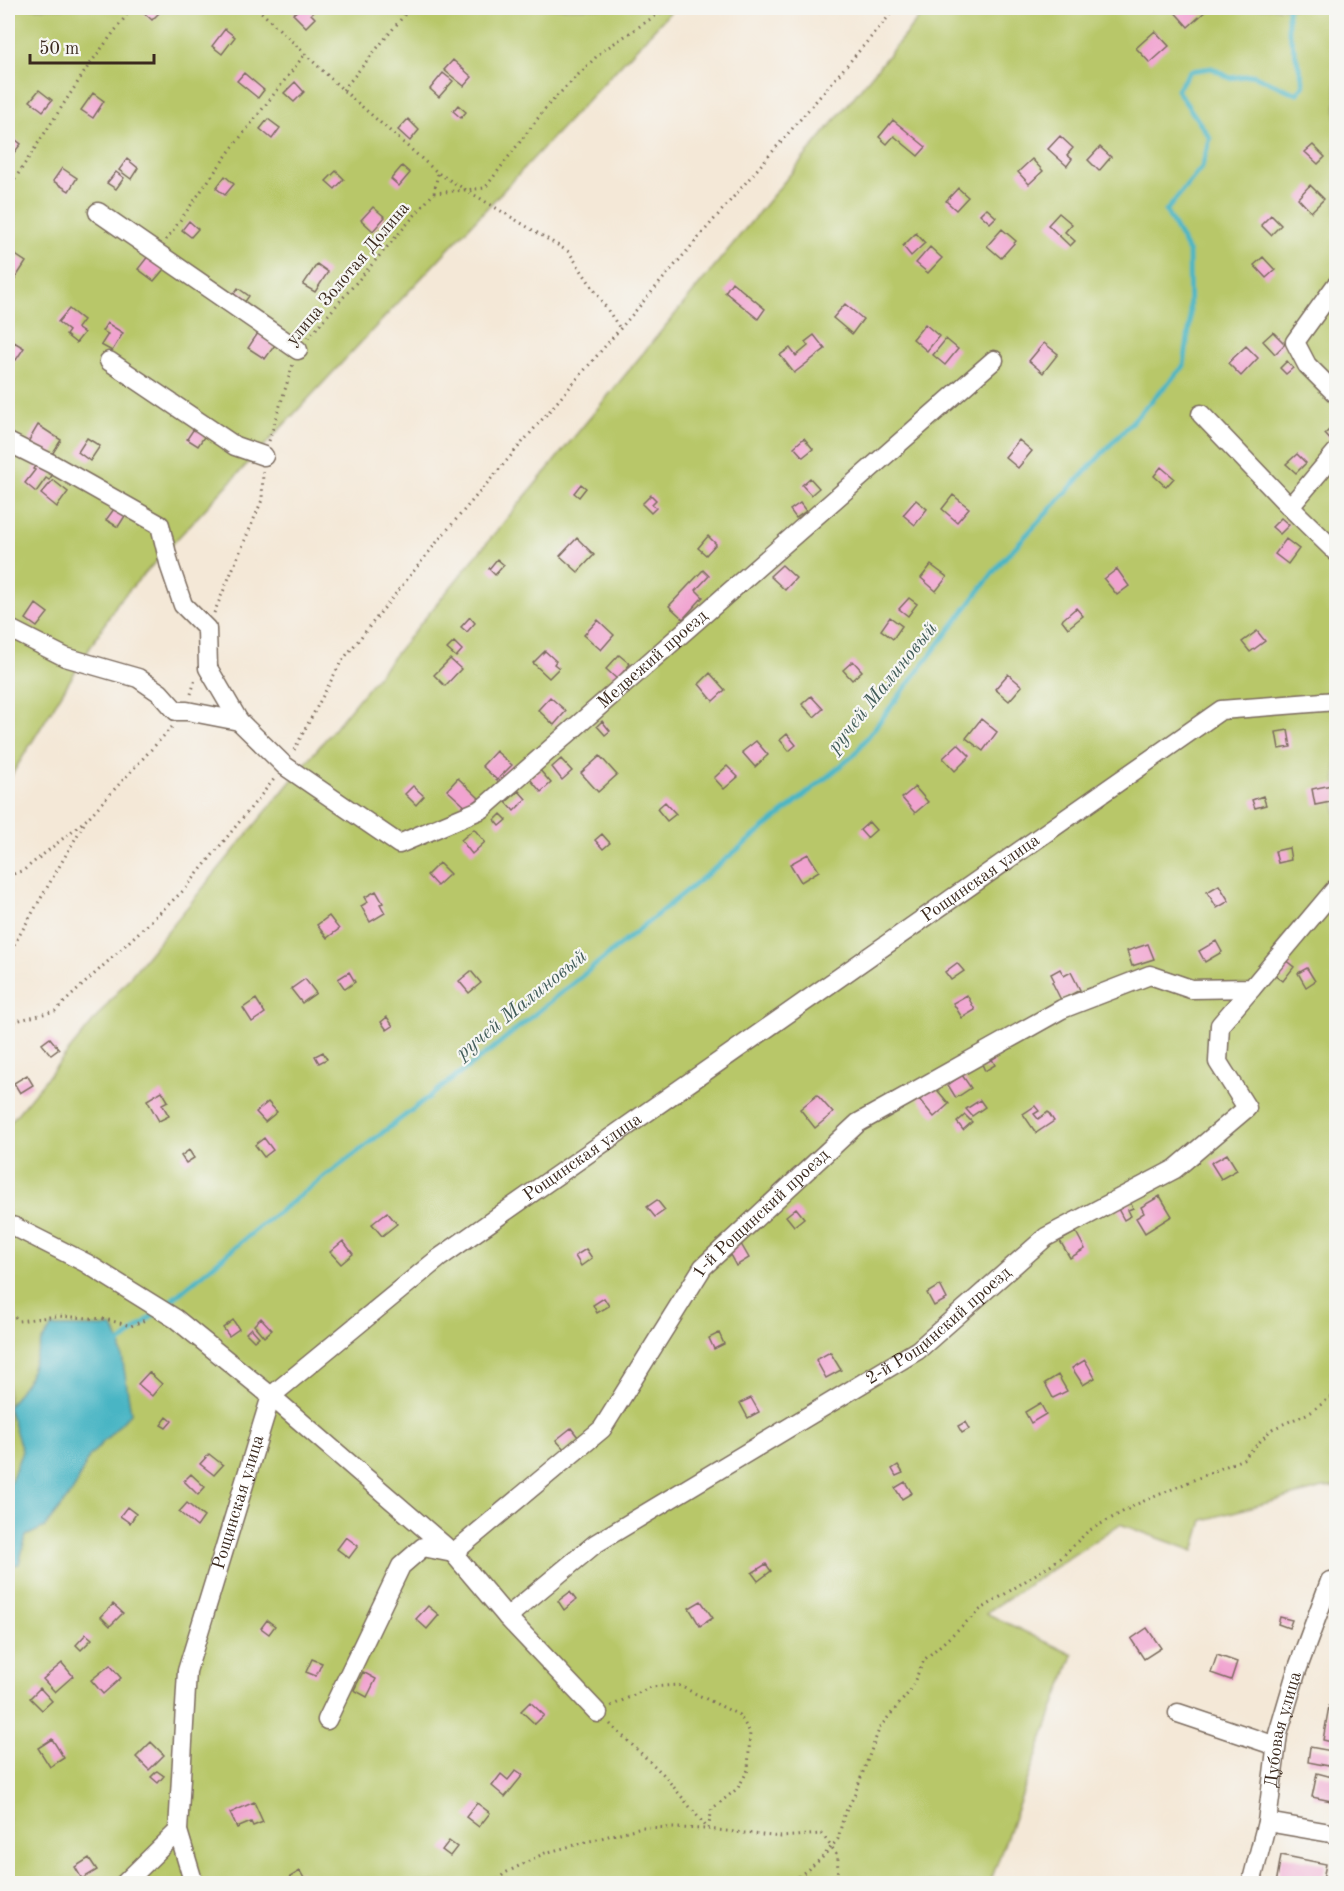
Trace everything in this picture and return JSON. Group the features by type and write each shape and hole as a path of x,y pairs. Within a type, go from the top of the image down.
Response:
{"street":[{"path":"98,213 298,350"},
{"path":"1336,285 1294,342 1307,365 1336,394"},
{"name":"Медвежий проезд","path":"285,766 399,844 482,809 994,360"},
{"path":"108,361 235,446 264,456"},
{"path":"1201,414 1336,552"},
{"path":"8,442 160,525 170,567 183,604 207,629 208,668 238,721 285,766"},
{"path":"1290,507 1336,452"},
{"path":"8,628 65,657 138,678 160,693 176,711 238,721"},
{"name":"Рощинская улица","path":"194,1884 178,1831 187,1671 272,1396 439,1258 1221,710 1336,701"},
{"path":"1252,988 1336,888"},
{"name":"1-й Рощинский проезд","path":"453,1553 602,1429 703,1266 858,1123 1062,1009 1150,975 1191,989 1252,988"},
{"name":"2-й Рощинский проезд","path":"507,1617 595,1544 918,1350 1046,1237 1175,1169 1247,1108 1218,1062 1220,1025 1252,988"},
{"path":"8,1225 86,1263 176,1319 272,1396 453,1553 507,1617 598,1713"},
{"path":"327,1720 401,1566 423,1547 453,1553"},
{"name":"Дубовая улица","path":"1251,1884 1267,1822 1278,1734 1296,1673 1330,1581"},
{"path":"1178,1713 1276,1746"},
{"path":"1267,1822 1336,1834"},
{"path":"124,1884 178,1831"}],"path":[{"path":"8,187 89,65 132,8"},
{"path":"257,8 342,90 438,173 569,252 621,330"},
{"path":"342,90 410,8"},
{"path":"438,173 434,193 485,188 548,105 601,52 667,8"},
{"path":"8,1023 55,1011 185,888 285,766 341,662 441,537 896,8"},
{"path":"158,252 229,152 305,54"},
{"name":"улица Золотая Долина","path":"207,629 262,500 264,456 298,350 434,193"},
{"path":"8,876 24,870 87,819 187,711 196,676"},
{"path":"8,955 87,819"},
{"path":"8,1307 18,1321 57,1316 105,1318 130,1326 148,1319"},
{"path":"789,1884 821,1859 838,1839 844,1815 854,1796 880,1727 910,1691 924,1660 980,1610 1061,1558 1088,1531 1137,1504 1243,1460 1272,1429 1311,1412 1336,1393"},
{"path":"678,1685 739,1715 750,1732 748,1770 738,1788 712,1809 708,1829 663,1774 598,1713 651,1688 678,1685"},
{"path":"493,1884 505,1874 545,1853 642,1827 708,1829 781,1837 822,1834 838,1856 837,1884"}],"green space":[{"path":"8,8 674,8 118,602 8,781"},
{"path":"927,8 1336,8 1336,1487 1323,1488 1203,1520 1194,1551 1120,1524 986,1613 1073,1655 990,1883 8,1883 8,1125"}],"water":[{"path":"52,1327 113,1327 120,1343 131,1413 89,1457 73,1491 45,1527 26,1536 19,1564 8,1566 8,1489 22,1451 8,1407 28,1379 41,1342"}],"building":[{"path":"145,8 163,9 152,20 142,11"},
{"path":"301,8 315,10 311,14 315,18 306,27 293,14"},
{"path":"1171,8 1205,8 1207,10 1188,27"},
{"path":"225,29 235,37 222,54 212,46"},
{"path":"1155,31 1169,46 1150,63 1136,48"},
{"path":"453,60 472,77 464,86 444,70"},
{"path":"244,73 264,90 258,98 237,81"},
{"path":"443,73 453,81 439,97 430,89"},
{"path":"295,82 304,92 294,102 284,93"},
{"path":"39,90 52,100 43,111 30,101"},
{"path":"93,93 104,101 93,118 81,110"},
{"path":"458,105 466,112 461,118 453,111"},
{"path":"268,119 280,128 272,139 260,129"},
{"path":"408,119 419,130 410,141 398,130"},
{"path":"893,120 926,147 918,156 894,136 887,144 879,137"},
{"path":"8,134 21,144 9,159 8,158"},
{"path":"1060,136 1073,148 1067,155 1072,159 1067,166 1048,149"},
{"path":"1313,145 1325,157 1318,164 1305,152"},
{"path":"1100,147 1111,157 1099,171 1088,160"},
{"path":"127,159 138,168 131,179 119,170"},
{"path":"1032,159 1043,171 1029,184 1018,172"},
{"path":"402,166 410,173 399,186 391,179"},
{"path":"62,168 77,178 69,191 53,181"},
{"path":"336,171 344,179 335,189 326,181"},
{"path":"116,172 124,178 116,189 107,183"},
{"path":"225,176 234,184 225,195 216,188"},
{"path":"1310,185 1324,199 1311,212 1298,198"},
{"path":"958,188 968,197 956,210 946,201"},
{"path":"373,207 385,217 373,231 361,220"},
{"path":"986,208 996,217 990,223 980,214"},
{"path":"1059,213 1072,224 1065,232 1075,241 1070,246 1048,225"},
{"path":"1271,215 1281,225 1271,235 1261,225"},
{"path":"189,221 198,229 191,237 182,230"},
{"path":"1002,229 1016,241 1001,258 987,246"},
{"path":"916,233 925,243 911,256 903,246"},
{"path":"930,247 942,258 928,273 916,263"},
{"path":"14,254 26,262 13,282 8,279 8,264"},
{"path":"149,255 165,268 154,281 138,269"},
{"path":"1263,257 1275,270 1266,278 1254,265"},
{"path":"317,264 328,272 315,292 303,285"},
{"path":"732,282 765,309 758,319 725,292"},
{"path":"238,288 249,296 244,303 233,295"},
{"path":"845,304 863,319 852,334 833,318"},
{"path":"69,309 83,320 77,328 84,333 76,343 66,335 69,331 58,322"},
{"path":"107,323 123,333 112,351 101,345 108,334 102,331"},
{"path":"925,324 939,336 927,351 913,339"},
{"path":"1273,332 1285,344 1275,354 1263,341"},
{"path":"258,333 275,345 265,359 248,348"},
{"path":"814,335 825,349 794,373 780,355 790,348 796,356 808,346 805,342"},
{"path":"946,339 958,349 945,365 933,355"},
{"path":"14,342 24,348 16,360 8,354"},
{"path":"1044,343 1058,354 1043,373 1029,361"},
{"path":"1246,346 1258,358 1241,376 1228,363"},
{"path":"1287,361 1293,368 1286,374 1280,368"},
{"path":"38,425 61,440 51,456 28,442"},
{"path":"1334,425 1336,439 1333,443 1325,434"},
{"path":"195,427 206,434 198,446 187,439"},
{"path":"87,438 100,446 90,461 78,452"},
{"path":"804,438 813,449 803,457 794,447"},
{"path":"1019,440 1032,451 1018,468 1005,457"},
{"path":"1297,454 1306,463 1296,473 1286,464"},
{"path":"38,462 53,474 49,480 46,478 36,492 25,483"},
{"path":"1161,467 1174,478 1166,487 1154,476"},
{"path":"810,478 819,488 811,495 802,485"},
{"path":"53,480 68,492 57,507 41,494"},
{"path":"581,484 586,488 579,497 574,493"},
{"path":"651,495 656,500 652,504 656,508 651,513 642,504"},
{"path":"953,495 969,508 957,522 942,509"},
{"path":"916,500 927,509 915,525 903,515"},
{"path":"800,503 806,511 796,518 790,510"},
{"path":"114,509 125,516 118,527 106,520"},
{"path":"1281,518 1289,525 1280,534 1272,527"},
{"path":"708,536 716,544 706,555 698,548"},
{"path":"577,538 594,555 578,572 560,556"},
{"path":"1286,539 1299,549 1288,564 1275,554"},
{"path":"497,559 504,565 495,575 489,569"},
{"path":"782,565 796,578 785,590 770,576"},
{"path":"931,565 947,577 936,591 921,578"},
{"path":"1117,569 1129,586 1117,595 1104,579"},
{"path":"703,570 709,576 696,590 703,597 683,619 669,606"},
{"path":"909,598 917,604 908,616 899,609"},
{"path":"36,604 48,613 37,627 26,619"},
{"path":"1076,608 1083,616 1068,628 1062,620"},
{"path":"470,617 475,623 467,632 461,627"},
{"path":"890,617 902,626 893,639 881,630"},
{"path":"598,620 614,635 601,650 584,635"},
{"path":"1257,631 1265,641 1250,652 1242,642"},
{"path":"454,642 462,650 456,657 447,649"},
{"path":"545,651 556,661 554,664 559,668 549,678 533,663"},
{"path":"619,655 630,664 617,679 606,669"},
{"path":"450,659 461,669 445,686 434,675"},
{"path":"853,661 862,671 852,680 843,670"},
{"path":"710,673 725,690 713,701 699,684"},
{"path":"1008,674 1022,686 1009,701 995,689"},
{"path":"811,696 823,709 814,717 802,704"},
{"path":"550,697 566,711 554,725 538,710"},
{"path":"981,719 997,732 983,751 966,738"},
{"path":"602,721 610,731 605,735 597,726"},
{"path":"1288,730 1291,747 1279,749 1276,732"},
{"path":"787,734 796,745 789,751 780,740"},
{"path":"756,741 768,755 755,767 742,752"},
{"path":"958,744 970,756 955,771 943,758"},
{"path":"496,751 512,765 497,780 482,766"},
{"path":"600,756 617,775 598,792 581,773"},
{"path":"561,759 572,771 562,780 552,767"},
{"path":"727,766 738,777 724,789 714,778"},
{"path":"539,769 551,783 541,792 529,778"},
{"path":"458,778 479,798 468,809 447,790"},
{"path":"1336,784 1336,801 1315,805 1312,789"},
{"path":"413,786 424,796 416,805 405,794"},
{"path":"915,787 928,802 915,813 902,798"},
{"path":"519,791 526,799 514,811 506,802"},
{"path":"1263,796 1266,805 1255,808 1252,800"},
{"path":"665,802 676,814 667,821 657,809"},
{"path":"501,814 507,820 500,826 495,820"},
{"path":"869,822 876,830 867,838 860,830"},
{"path":"474,829 485,842 472,854 461,840"},
{"path":"602,834 610,843 603,849 595,840"},
{"path":"1289,848 1291,860 1278,863 1275,851"},
{"path":"808,854 819,871 801,882 790,864"},
{"path":"439,863 450,874 437,886 427,875"},
{"path":"1219,885 1229,901 1217,908 1207,892"},
{"path":"376,891 383,903 380,904 385,913 370,922 361,906 368,902 365,897"},
{"path":"329,916 339,929 327,938 317,925"},
{"path":"1216,941 1222,952 1205,962 1199,951"},
{"path":"1148,944 1154,959 1132,966 1127,951"},
{"path":"1280,956 1294,967 1283,981 1269,970"},
{"path":"957,963 964,971 951,980 945,972"},
{"path":"1307,968 1315,981 1306,987 1298,973"},
{"path":"1060,969 1064,976 1071,972 1080,990 1061,1000 1052,982 1054,980 1051,974"},
{"path":"471,971 481,983 469,993 459,981"},
{"path":"349,972 355,982 345,989 338,979"},
{"path":"305,979 316,993 302,1003 291,989"},
{"path":"967,995 975,1010 962,1018 953,1003"},
{"path":"256,999 265,1013 252,1022 243,1008"},
{"path":"387,1017 393,1026 387,1030 381,1022"},
{"path":"50,1038 59,1049 51,1055 42,1044"},
{"path":"323,1052 327,1059 319,1063 315,1056"},
{"path":"992,1059 995,1065 985,1071 982,1064"},
{"path":"27,1075 33,1085 20,1093 14,1083"},
{"path":"962,1075 971,1088 956,1098 948,1085"},
{"path":"933,1085 949,1104 934,1117 918,1098"},
{"path":"162,1091 168,1101 162,1104 169,1116 159,1121 147,1100"},
{"path":"817,1095 833,1113 815,1128 800,1109"},
{"path":"980,1100 985,1107 972,1116 966,1109"},
{"path":"268,1102 277,1112 265,1122 256,1112"},
{"path":"1035,1106 1039,1111 1034,1114 1038,1119 1048,1112 1054,1121 1036,1133 1023,1114"},
{"path":"965,1115 972,1122 963,1130 957,1122"},
{"path":"264,1138 273,1150 264,1157 255,1145"},
{"path":"189,1150 194,1158 186,1163 181,1156"},
{"path":"1227,1154 1237,1170 1221,1179 1211,1163"},
{"path":"1160,1196 1172,1216 1145,1233 1136,1218 1144,1213 1141,1207"},
{"path":"657,1200 665,1210 655,1217 647,1207"},
{"path":"1129,1200 1133,1208 1128,1210 1131,1216 1124,1220 1117,1207"},
{"path":"796,1208 804,1218 794,1226 786,1216"},
{"path":"387,1212 397,1224 382,1236 372,1224"},
{"path":"1076,1232 1085,1249 1070,1258 1060,1241"},
{"path":"343,1241 353,1254 341,1264 330,1252"},
{"path":"741,1244 749,1258 736,1266 728,1251"},
{"path":"586,1249 592,1258 581,1266 575,1256"},
{"path":"940,1285 947,1299 934,1306 927,1293"},
{"path":"604,1298 609,1306 597,1313 593,1305"},
{"path":"261,1318 272,1330 264,1337 254,1325"},
{"path":"233,1320 239,1329 229,1336 223,1328"},
{"path":"251,1328 259,1337 254,1341 246,1333"},
{"path":"719,1333 724,1344 714,1349 709,1338"},
{"path":"830,1352 841,1370 826,1378 816,1360"},
{"path":"1085,1360 1095,1378 1083,1385 1072,1368"},
{"path":"149,1372 162,1384 152,1396 138,1384"},
{"path":"1058,1375 1067,1391 1053,1398 1045,1383"},
{"path":"751,1398 759,1412 748,1418 740,1403"},
{"path":"1040,1403 1046,1414 1031,1423 1025,1412"},
{"path":"167,1417 172,1421 166,1428 161,1425"},
{"path":"965,1422 969,1429 962,1433 958,1426"},
{"path":"571,1428 578,1437 564,1449 556,1440"},
{"path":"209,1454 223,1465 214,1475 200,1464"},
{"path":"898,1465 903,1473 896,1476 892,1469"},
{"path":"191,1474 205,1487 198,1495 184,1481"},
{"path":"905,1482 912,1493 902,1499 895,1488"},
{"path":"187,1503 204,1517 197,1527 179,1512"},
{"path":"127,1507 136,1514 130,1523 120,1516"},
{"path":"346,1537 358,1546 349,1558 337,1549"},
{"path":"766,1564 771,1571 758,1581 752,1573"},
{"path":"570,1592 576,1600 564,1610 558,1601"},
{"path":"701,1601 713,1618 700,1626 689,1608"},
{"path":"113,1604 123,1613 110,1626 101,1617"},
{"path":"428,1606 439,1615 427,1629 416,1619"},
{"path":"1280,1617 1292,1620 1289,1628 1278,1624"},
{"path":"267,1620 275,1626 269,1634 261,1628"},
{"path":"1147,1628 1161,1648 1144,1659 1131,1639"},
{"path":"86,1634 92,1639 81,1650 76,1645"},
{"path":"1217,1655 1237,1662 1231,1680 1211,1673"},
{"path":"312,1659 322,1663 316,1676 306,1672"},
{"path":"62,1663 73,1676 55,1692 43,1679"},
{"path":"110,1665 121,1678 103,1694 91,1680"},
{"path":"363,1672 376,1679 367,1697 354,1690"},
{"path":"40,1688 52,1701 42,1710 30,1698"},
{"path":"530,1702 544,1715 535,1724 521,1711"},
{"path":"1329,1706 1336,1707 1336,1743 1323,1740"},
{"path":"52,1739 64,1758 50,1767 38,1748"},
{"path":"151,1742 164,1755 149,1770 136,1757"},
{"path":"1310,1747 1332,1751 1329,1766 1308,1762"},
{"path":"516,1770 523,1775 505,1797 492,1786 501,1774 508,1780"},
{"path":"157,1771 164,1776 158,1783 151,1777"},
{"path":"1317,1773 1336,1778 1336,1802 1312,1797"},
{"path":"254,1802 263,1822 253,1826 251,1822 237,1828 230,1813"},
{"path":"477,1803 490,1813 479,1827 466,1817"},
{"path":"449,1841 457,1847 450,1856 442,1850"},
{"path":"1281,1855 1326,1864 1322,1884 1276,1884"},
{"path":"89,1858 97,1870 82,1879 75,1867"},
{"path":"300,1871 306,1882 294,1884 290,1877"}],"waterway":[{"name":"ручей Малиновый","path":"120,1343 259,1227 492,1049 854,755 1002,561 1184,366 1190,323 1189,253 1166,211 1202,167 1210,138 1177,90 1190,71 1212,68 1230,78 1253,75 1297,94 1304,84 1288,29 1288,8"}]}
